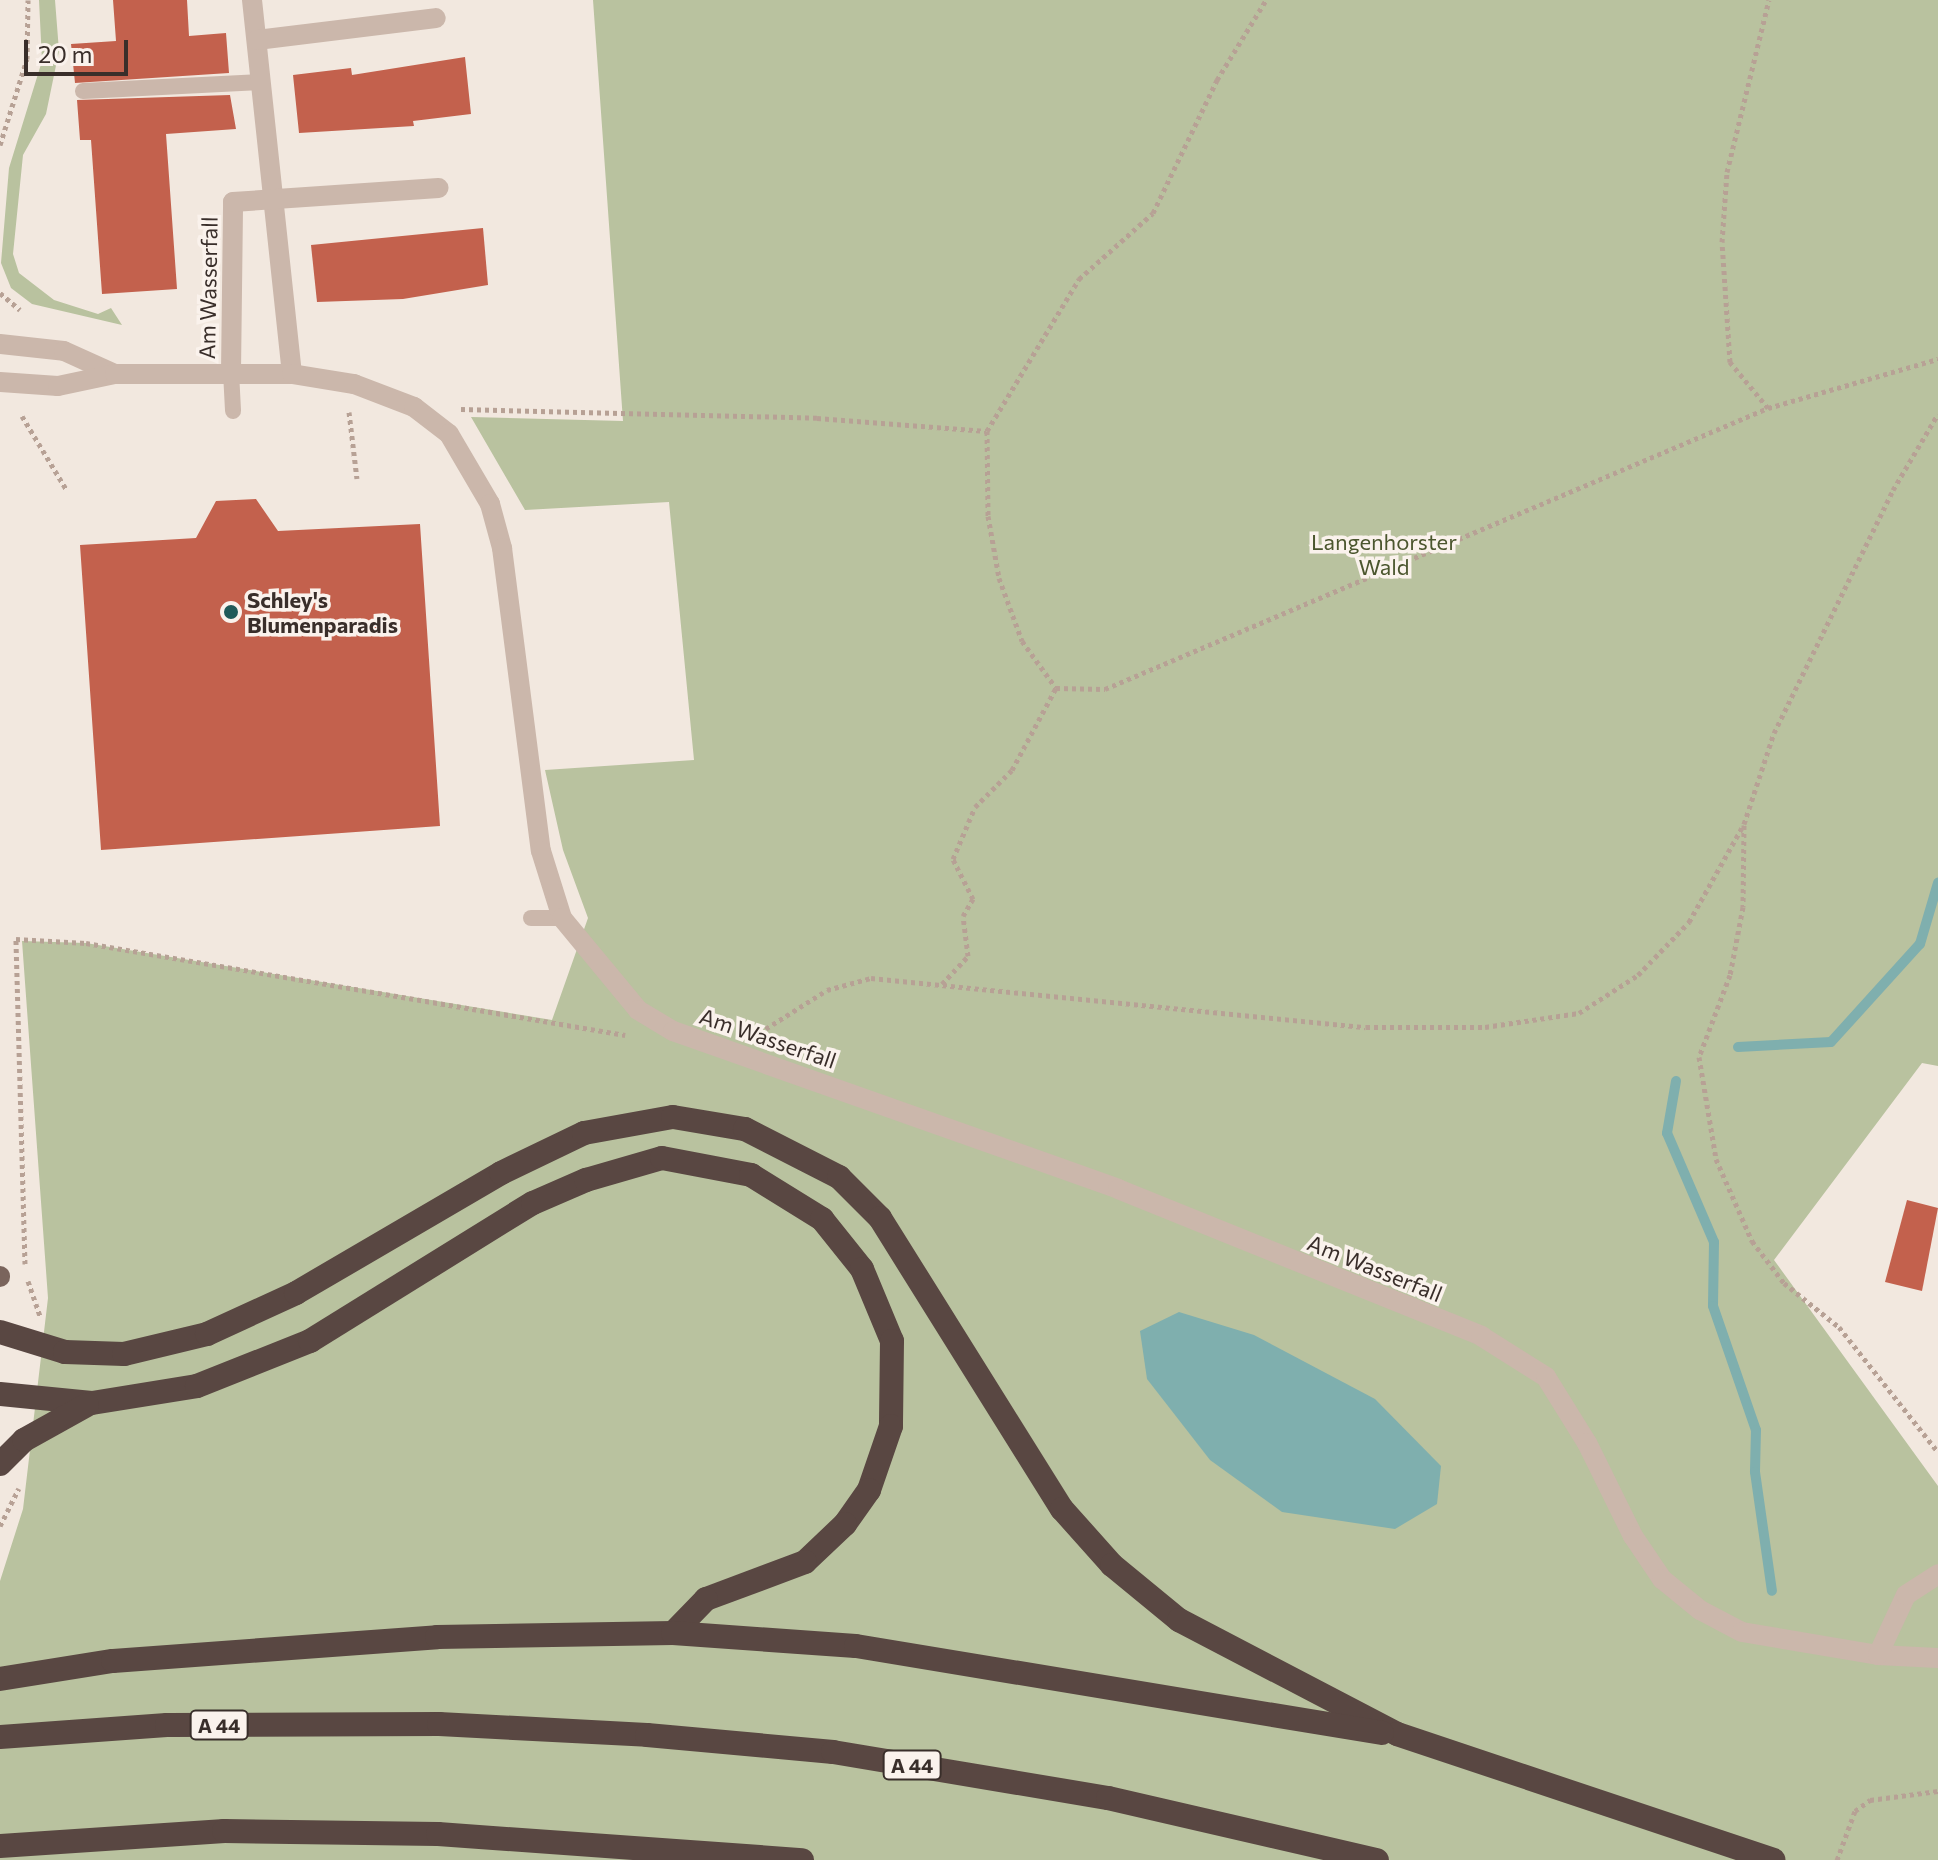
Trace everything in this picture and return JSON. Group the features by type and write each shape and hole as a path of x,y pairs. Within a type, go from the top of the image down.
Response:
{"highway":[{"path":"0,1332 65,1352 124,1354 207,1334 296,1293 501,1173 584,1133 673,1117 745,1129 839,1177 880,1218 919,1272 1009,1431 1062,1509 1112,1565 1179,1620 1397,1734 1773,1860"},
{"path":"0,1394 92,1403 197,1386 271,1360 533,1203 623,1166 662,1158 751,1175 822,1219 862,1269 892,1341 891,1426 869,1490 845,1524 805,1562 706,1599 673,1633"},
{"path":"0,1464 24,1440 92,1403"},
{"path":"0,1679 113,1661 437,1637 673,1633 856,1646 1397,1734"},
{"name":"A 44","path":"0,1737 167,1725 439,1724 678,1738 833,1752 1108,1798 1377,1860"},
{"path":"0,1846 224,1831 423,1833 802,1860"}],"street":[{"path":"252,0 292,374"},
{"path":"257,40 436,18"},
{"name":"Am Wasserfall","path":"231,372 233,202 276,204 439,188"},
{"name":"Am Wasserfall","path":"0,344 64,351 115,374"},
{"name":"Am Wasserfall","path":"0,382 58,386 115,374 292,374 354,384 414,407 433,422 473,466 502,548 541,851 562,918 638,1010 673,1031 1118,1189 1481,1336 1546,1377 1587,1443 1640,1547 1662,1579 1700,1610 1742,1632 1878,1655 1938,1658"},
{"path":"1878,1655 1906,1595 1938,1574"}],"lane":[{"path":"83,91 262,82"},
{"path":"231,372 233,411"},
{"path":"531,918 562,918"}],"path":[{"path":"0,145 27,59 28,0"},
{"path":"1056,688 1022,641 999,578 988,516 987,431 1079,279 1153,213 1217,80 1266,0"},
{"path":"1768,408 1730,362 1722,242 1727,172 1769,0"},
{"path":"0,293 20,310"},
{"path":"1056,688 1105,689 1768,408 1938,359"},
{"path":"433,422 452,408 817,418 987,431"},
{"path":"349,411 357,479"},
{"path":"741,1056 782,1014 827,990 871,978 1366,1027 1485,1027 1579,1013 1638,975 1689,922 1744,824 1774,733 1893,490 1938,414"},
{"path":"22,416 66,489"},
{"path":"942,984 968,956 963,916 973,899 953,859 975,807 1012,770 1056,688"},
{"path":"1744,824 1743,907 1730,975 1699,1057 1716,1159 1752,1241 1784,1283 1839,1327 1938,1452"},
{"path":"39,1326 42,1305 26,1276 16,939 86,943 634,1036 673,1031"},
{"path":"1837,1860 1855,1811 1870,1800 1938,1791"}],"green space":[{"path":"39,0 55,0 59,51 46,114 23,155 13,254 19,273 54,300 98,314 111,308 122,325 32,304 11,288 1,263 9,168 42,61"},
{"name":"Langenhorster Wald","path":"593,0 1938,0 1938,1066 1922,1063 1774,1260 1938,1486 1938,1860 0,1860 0,1581 23,1509 48,1298 22,941 86,943 552,1020 588,918 563,850 545,770 694,760 669,502 525,510 471,417 623,421"}],"water":[{"path":"1179,1312 1254,1335 1375,1399 1441,1466 1437,1504 1395,1529 1282,1512 1210,1460 1147,1379 1140,1331"}],"building":[{"path":"113,0 187,0 189,36 226,33 229,73 75,83 71,44 116,41"},
{"path":"465,57 471,114 413,121 414,126 299,133 293,75 351,68 352,75"},
{"path":"230,95 236,129 166,134 177,289 102,294 91,140 80,140 77,100"},
{"path":"483,228 488,285 403,299 317,302 311,245"},
{"path":"256,499 278,531 420,524 440,826 101,850 80,545 196,538 216,501"},
{"path":"1907,1200 1938,1208 1922,1291 1885,1282"}],"waterway":[{"path":"1738,1047 1831,1042 1920,944 1938,883"},
{"path":"1676,1081 1667,1133 1714,1242 1713,1306 1756,1430 1755,1472 1772,1591"}],"place":[{"name":"Schley's Blumenparadis","path":"231,612"}]}
